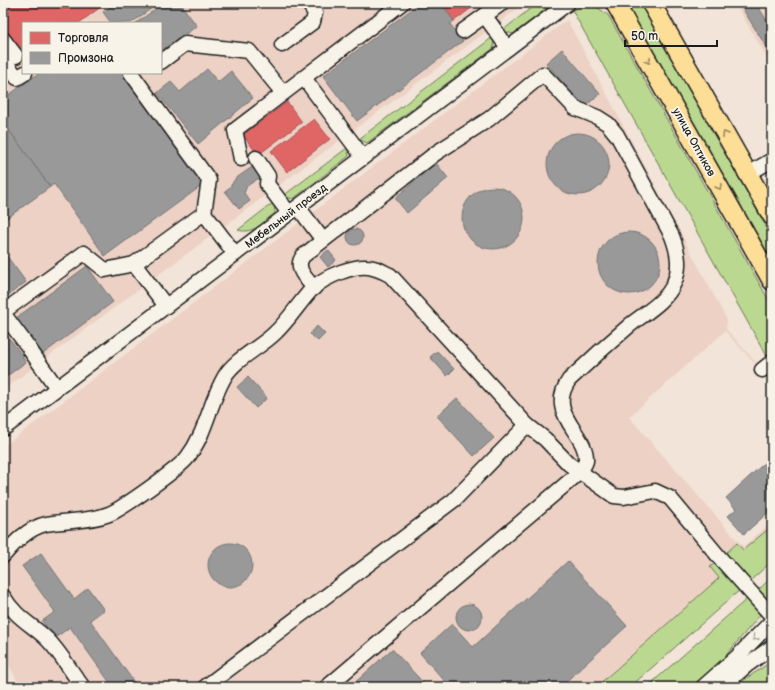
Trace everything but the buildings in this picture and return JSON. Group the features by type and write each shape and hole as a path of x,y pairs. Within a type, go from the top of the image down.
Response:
{"main road":[{"name":"улица Оптиков","path":"615,3 772,281"},
{"path":"651,3 772,216"}],"street":[{"path":"282,46 313,22 315,13 308,3"},
{"path":"241,159 235,130 402,3"},
{"path":"463,31 502,3"},
{"name":"Мебельный проезд","path":"3,429 568,3"},
{"path":"485,16 508,48"},
{"path":"3,39 17,78 23,74"},
{"path":"162,61 185,44 249,51 283,93"},
{"path":"57,388 3,313 84,253 105,270 134,264 204,213 209,180 132,74"},
{"path":"314,288 302,274 299,267 299,261 322,240 436,153 489,119 543,74 575,108 597,117 608,124 617,135 672,236 678,252 678,269 674,285 662,300 630,325 569,380 562,389 561,402 565,415 584,450 586,462 580,472 327,687"},
{"path":"304,78 363,157"},
{"path":"256,158 268,176 267,184 322,240"},
{"path":"748,174 772,160"},
{"path":"204,213 235,254"},
{"path":"134,264 166,306"},
{"path":"3,556 20,539 32,530 45,524 96,517 109,514 119,509 185,460 197,445 204,431 220,385 226,374 275,333 314,288 345,271 359,267 374,268 390,275 527,425 580,472 614,496 624,497 655,491 670,498 720,558 772,616"},
{"path":"205,687 454,500 527,425"},
{"path":"3,596 10,608 23,621 48,640 83,687"},
{"path":"703,687 738,656 772,621"},
{"path":"722,687 747,665 772,647"}],"shaded area":[{"path":"3,3 525,3 3,390"},
{"path":"735,3 772,3 772,66"},
{"path":"567,20 727,320 726,329 772,381 772,385 767,377 725,331 629,417 743,547 772,522 772,526 743,550 737,543 710,567 719,578 596,687 21,687 3,654 3,447"}],"green space":[{"path":"543,3 554,3 513,34 502,31 531,8"},
{"path":"625,3 640,3 772,237 772,262"},
{"path":"586,5 594,5 608,15 772,306 772,358 769,360 572,10"},
{"path":"493,37 494,48 367,143 359,139"},
{"path":"347,148 349,156 293,199 283,196"},
{"path":"274,202 275,213 249,231 238,230"},
{"path":"772,526 772,561 750,581 725,554 737,543 743,550"},
{"path":"716,562 741,589 630,687 596,687 719,578 710,567"},
{"path":"769,580 772,580 772,601 766,598 758,590"},
{"path":"749,597 760,611 760,615 722,660 692,687 647,687"},
{"path":"772,661 772,687 734,687"}]}
